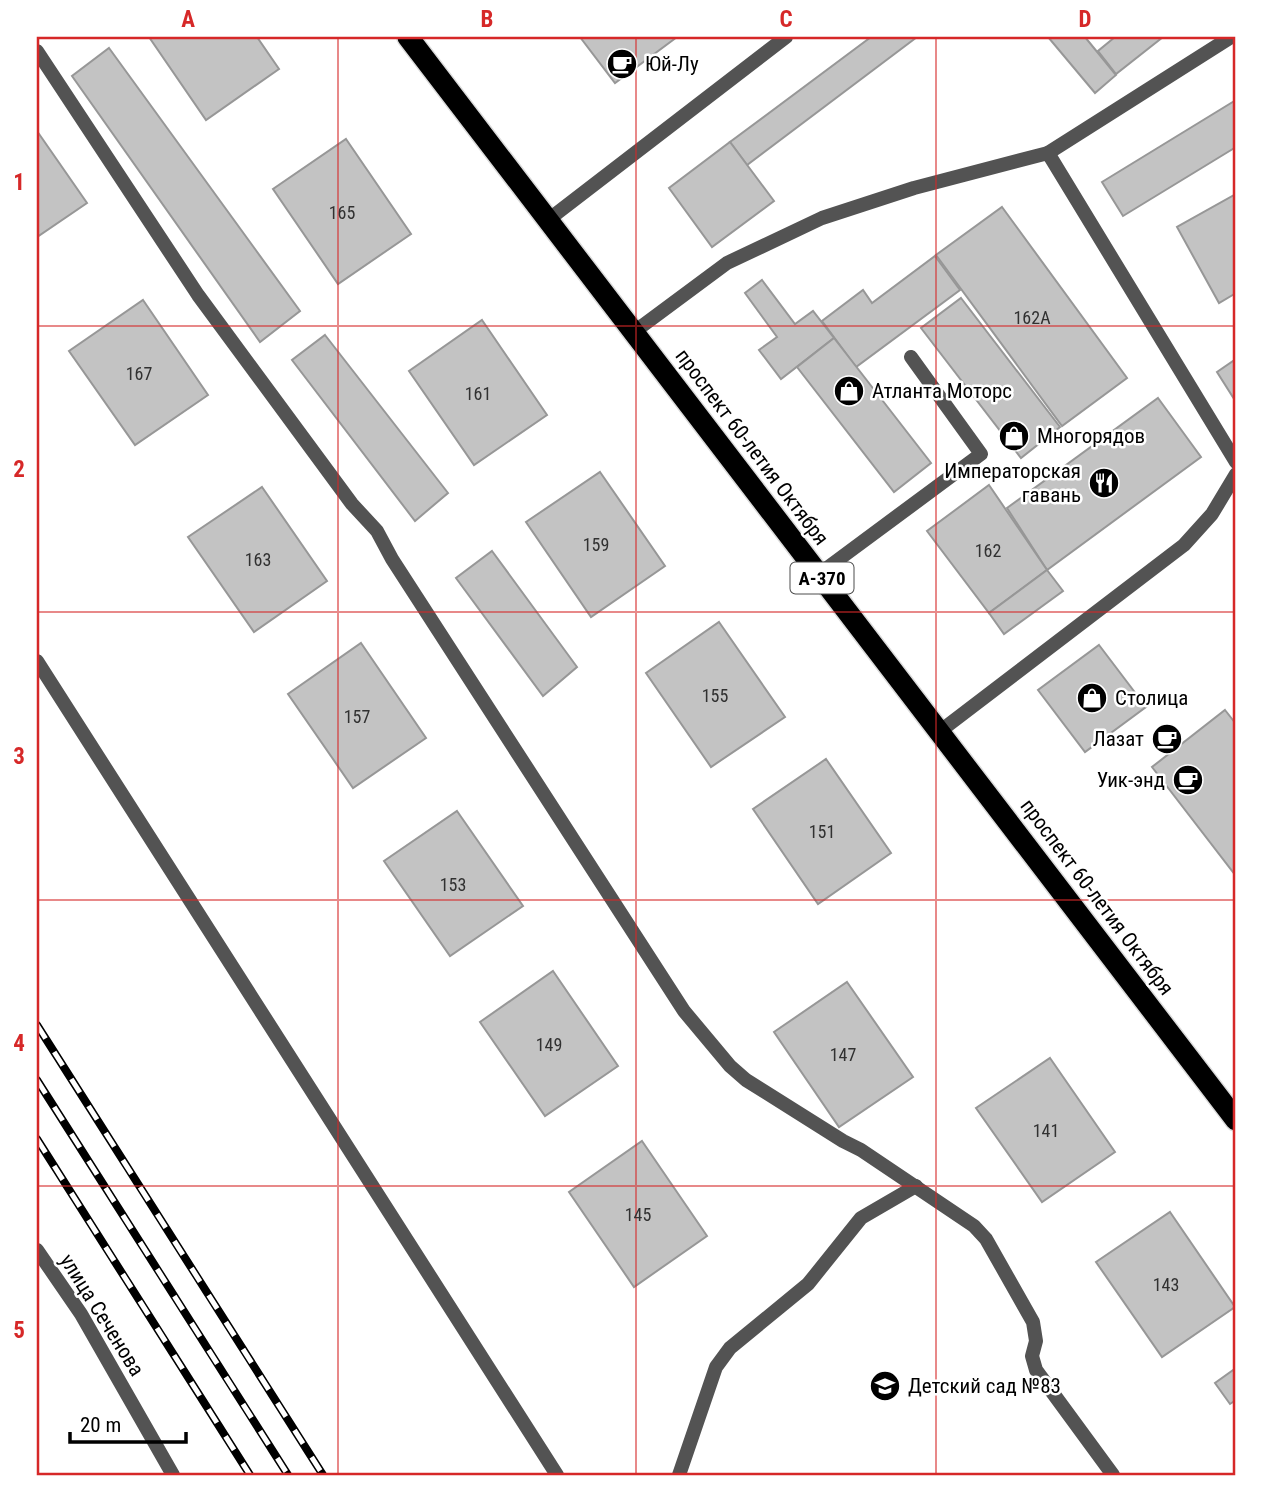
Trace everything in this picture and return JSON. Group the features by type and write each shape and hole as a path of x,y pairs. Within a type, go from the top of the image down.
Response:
{"highway":[{"name":"проспект 60-летия Октября","path":"408,37 1236,1120"}],"street":[{"path":"548,220 786,37"},
{"path":"634,332 727,262 822,218 914,188 1048,153 1231,37"},
{"path":"37,51 198,295 352,504 377,531 407,582 684,1011 730,1066 746,1080 916,1186 964,1218 986,1239 1034,1322 1036,1341 1032,1356 1036,1370 1113,1475"},
{"path":"1048,153 1236,462"},
{"path":"819,574 981,454 911,357"},
{"path":"939,732 1184,545 1212,514 1236,474"},
{"path":"37,661 557,1475"},
{"path":"679,1475 716,1367 730,1348 808,1284 861,1218 916,1186"},
{"name":"улица Сеченова","path":"37,1250 81,1314 173,1475"}],"building":[{"path":"149,37 257,37 279,69 206,120"},
{"path":"580,37 677,37 615,83"},
{"path":"871,37 917,37 747,165 730,142"},
{"path":"1048,37 1085,37 1116,75 1095,93"},
{"path":"1115,37 1163,37 1116,74 1098,51"},
{"path":"109,48 300,311 260,342 72,76"},
{"path":"1236,100 1236,147 1123,216 1102,182"},
{"path":"37,131 87,203 37,237"},
{"path":"346,139 411,234 338,284 273,189"},
{"path":"730,142 774,201 712,247 669,188"},
{"path":"1236,194 1236,293 1219,303 1177,227"},
{"path":"1002,207 1127,378 1062,426 936,255"},
{"path":"935,256 960,290 856,367 822,321 863,290 872,303"},
{"path":"762,280 795,324 813,311 834,338 781,379 759,350 777,337 745,293"},
{"path":"961,298 1060,427 1021,458 921,328"},
{"path":"143,300 208,395 135,445 69,351"},
{"path":"482,320 547,415 474,465 409,371"},
{"path":"325,335 448,493 415,521 292,360"},
{"path":"834,338 931,463 894,492 797,367"},
{"path":"1236,359 1236,402 1217,372"},
{"name":"Императорская гавань","path":"1158,398 1201,457 1047,570 1007,508"},
{"path":"600,472 665,566 591,617 526,522"},
{"path":"989,485 1047,570 989,613 927,531"},
{"path":"262,487 327,581 254,632 188,537"},
{"path":"492,551 577,667 543,696 456,578"},
{"path":"1047,570 1063,591 1004,634 989,613"},
{"path":"719,622 785,717 711,767 646,673"},
{"path":"361,643 426,738 353,788 288,694"},
{"name":"Столица","path":"1099,645 1146,707 1085,752 1038,690"},
{"path":"1225,710 1236,724 1236,876 1152,767"},
{"path":"826,759 891,853 818,904 753,809"},
{"path":"457,811 523,906 450,956 384,861"},
{"path":"553,971 618,1066 545,1116 480,1022"},
{"path":"847,982 913,1077 839,1127 774,1032"},
{"path":"1050,1058 1115,1152 1042,1202 976,1108"},
{"path":"642,1141 707,1236 634,1287 569,1192"},
{"path":"1170,1212 1235,1307 1162,1357 1096,1262"},
{"path":"1236,1368 1236,1400 1230,1404 1215,1383"}],"railway":[{"path":"37,1025 323,1475"},
{"path":"37,1080 288,1475"},
{"path":"37,1139 250,1475"}],"place":[{"name":"Юй-Лу","path":"622,64"},
{"name":"Атланта Моторс","path":"849,391"},
{"name":"Многорядов","path":"1014,436"},
{"name":"Императорская гавань","path":"1104,483"},
{"name":"Столица","path":"1092,698"},
{"name":"Лазат","path":"1167,739"},
{"name":"Уик-энд","path":"1188,780"},
{"name":"Детский сад №83","path":"885,1386"}]}
